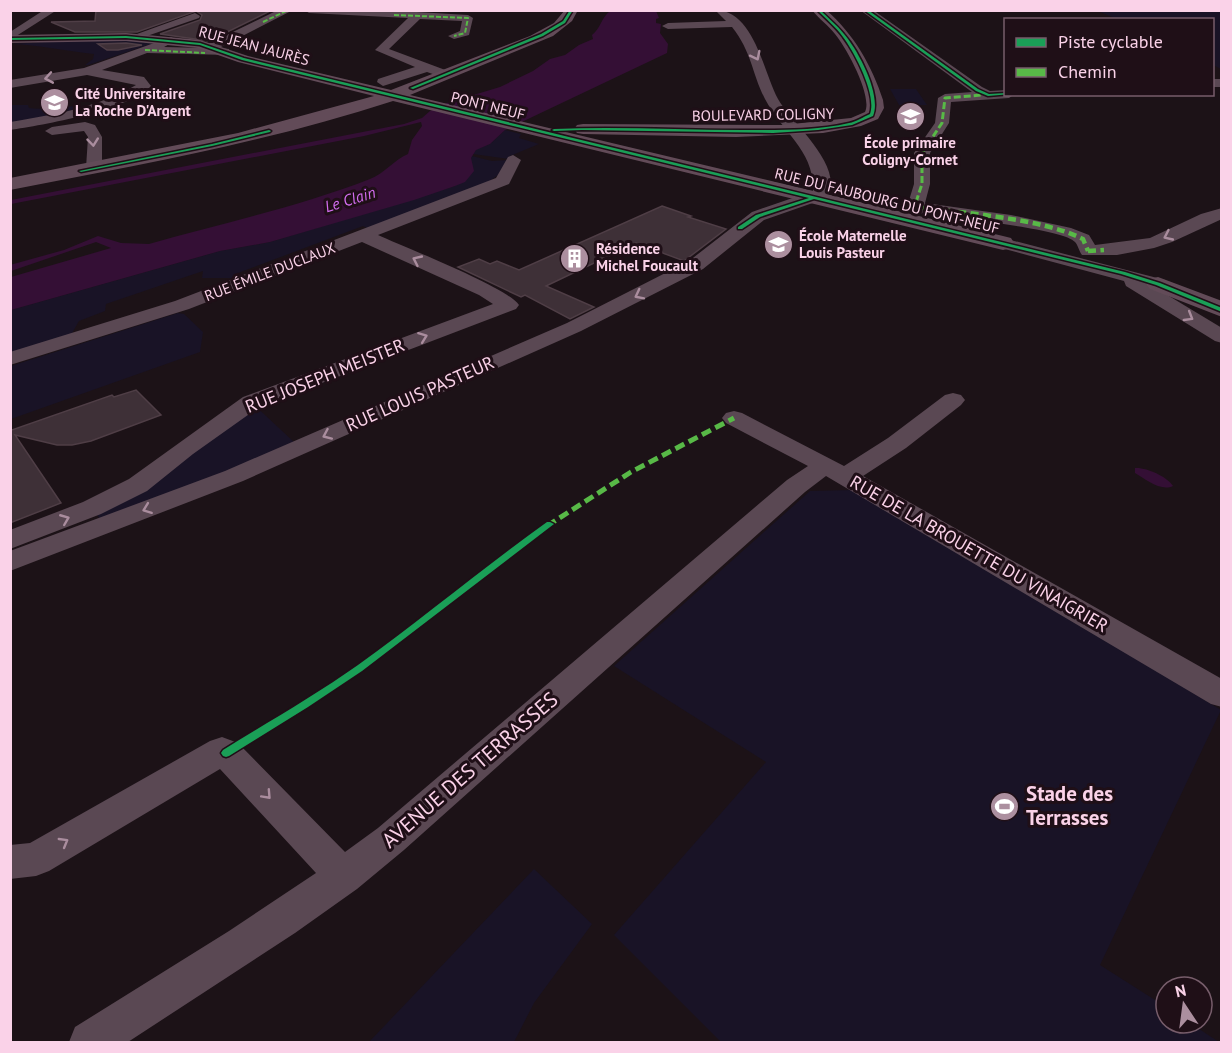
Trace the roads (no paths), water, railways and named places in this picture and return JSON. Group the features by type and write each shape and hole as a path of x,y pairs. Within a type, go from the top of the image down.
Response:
{"main road":[{"path":"10,184 212,145 269,131 385,90 443,75 543,35 561,25 570,17 572,10"},
{"name":"BOULEVARD COLIGNY","path":"536,131 602,129 772,131 830,129 864,120 874,113 876,106 851,45 818,10"},
{"name":"RUE JEAN JAURÈS","path":"10,38 133,37 171,40 218,49 243,58 385,90"},
{"name":"PONT NEUF","path":"385,90 423,104 536,131"},
{"name":"BOULEVARD COLIGNY","path":"562,137 576,132 602,129"},
{"name":"RUE DU FAUBOURG DU PONT-NEUF","path":"536,131 1003,243"},
{"name":"RUE DU FAUBOURG DU PONT-NEUF","path":"1158,284 1221,310"}],"street":[{"path":"10,38 52,10"},
{"path":"145,50 203,53 218,49 288,10"},
{"path":"309,10 425,14 468,18 465,33 454,36"},
{"path":"720,10 736,24 761,67 773,103 815,155 822,180 822,192 813,198"},
{"path":"865,10 977,90 988,95"},
{"path":"425,14 381,50 443,75"},
{"path":"133,37 195,16"},
{"path":"20,19 39,18"},
{"path":"668,26 736,24"},
{"path":"10,84 87,71 171,40"},
{"path":"385,90 426,68"},
{"path":"10,126 49,120 130,94 144,86 139,80 87,71"},
{"path":"1004,94 945,98 942,123 922,153 922,184 915,207 989,216 1071,233 1083,240 1084,257 1166,238 1205,217 1221,213"},
{"path":"36,133 49,127 49,120"},
{"path":"10,139 36,133 90,128 95,137 94,168"},
{"name":"RUE ÉMILE DUCLAUX","path":"10,359 182,306 365,236 503,181 513,160"},
{"name":"RUE LOUIS PASTEUR","path":"10,562 234,476 574,327 696,265 758,216 813,198"},
{"name":"RUE JOSEPH MEISTER","path":"10,540 92,508 138,484 251,402 509,305 486,291 365,236"},
{"name":"RUE DU FAUBOURG DU PONT-NEUF","path":"1003,243 1084,257 1158,284"},
{"path":"1123,273 1138,287 1221,337"},
{"name":"AVENUE DES TERRASSES","path":"90,1042 306,904 344,877 391,839 796,486 897,443 953,400"},
{"name":"RUE DE LA BROUETTE DU VINAIGRIER","path":"734,418 835,470 1221,695"},
{"path":"10,862 36,859 222,751 344,877"}],"water":[{"name":"Le Clain","path":"610,11 656,11 659,18 656,19 656,23 661,24 660,33 668,44 667,53 505,130 490,144 476,150 471,158 474,171 465,182 414,200 270,242 220,251 11,310 11,277 111,248 96,242 11,271 10,265 64,250 98,236 121,243 149,244 343,189 370,179 408,154 412,140 422,126 421,122 364,136 11,204 11,200 404,124 422,118 430,111 447,103 500,87 533,71 550,59 565,55 593,39 592,35"},
{"path":"1135,468 1156,473 1173,486 1163,487 1153,484 1135,473"}],"place":[{"name":"Cité Universitaire La Roche D'Argent","path":"54,103"},
{"name":"École primaire Coligny-Cornet","path":"910,116"},
{"name":"École Maternelle Louis Pasteur","path":"778,245"},
{"name":"Résidence Michel Foucault","path":"575,258"},
{"name":"Stade des Terrasses","path":"1005,806"}]}
